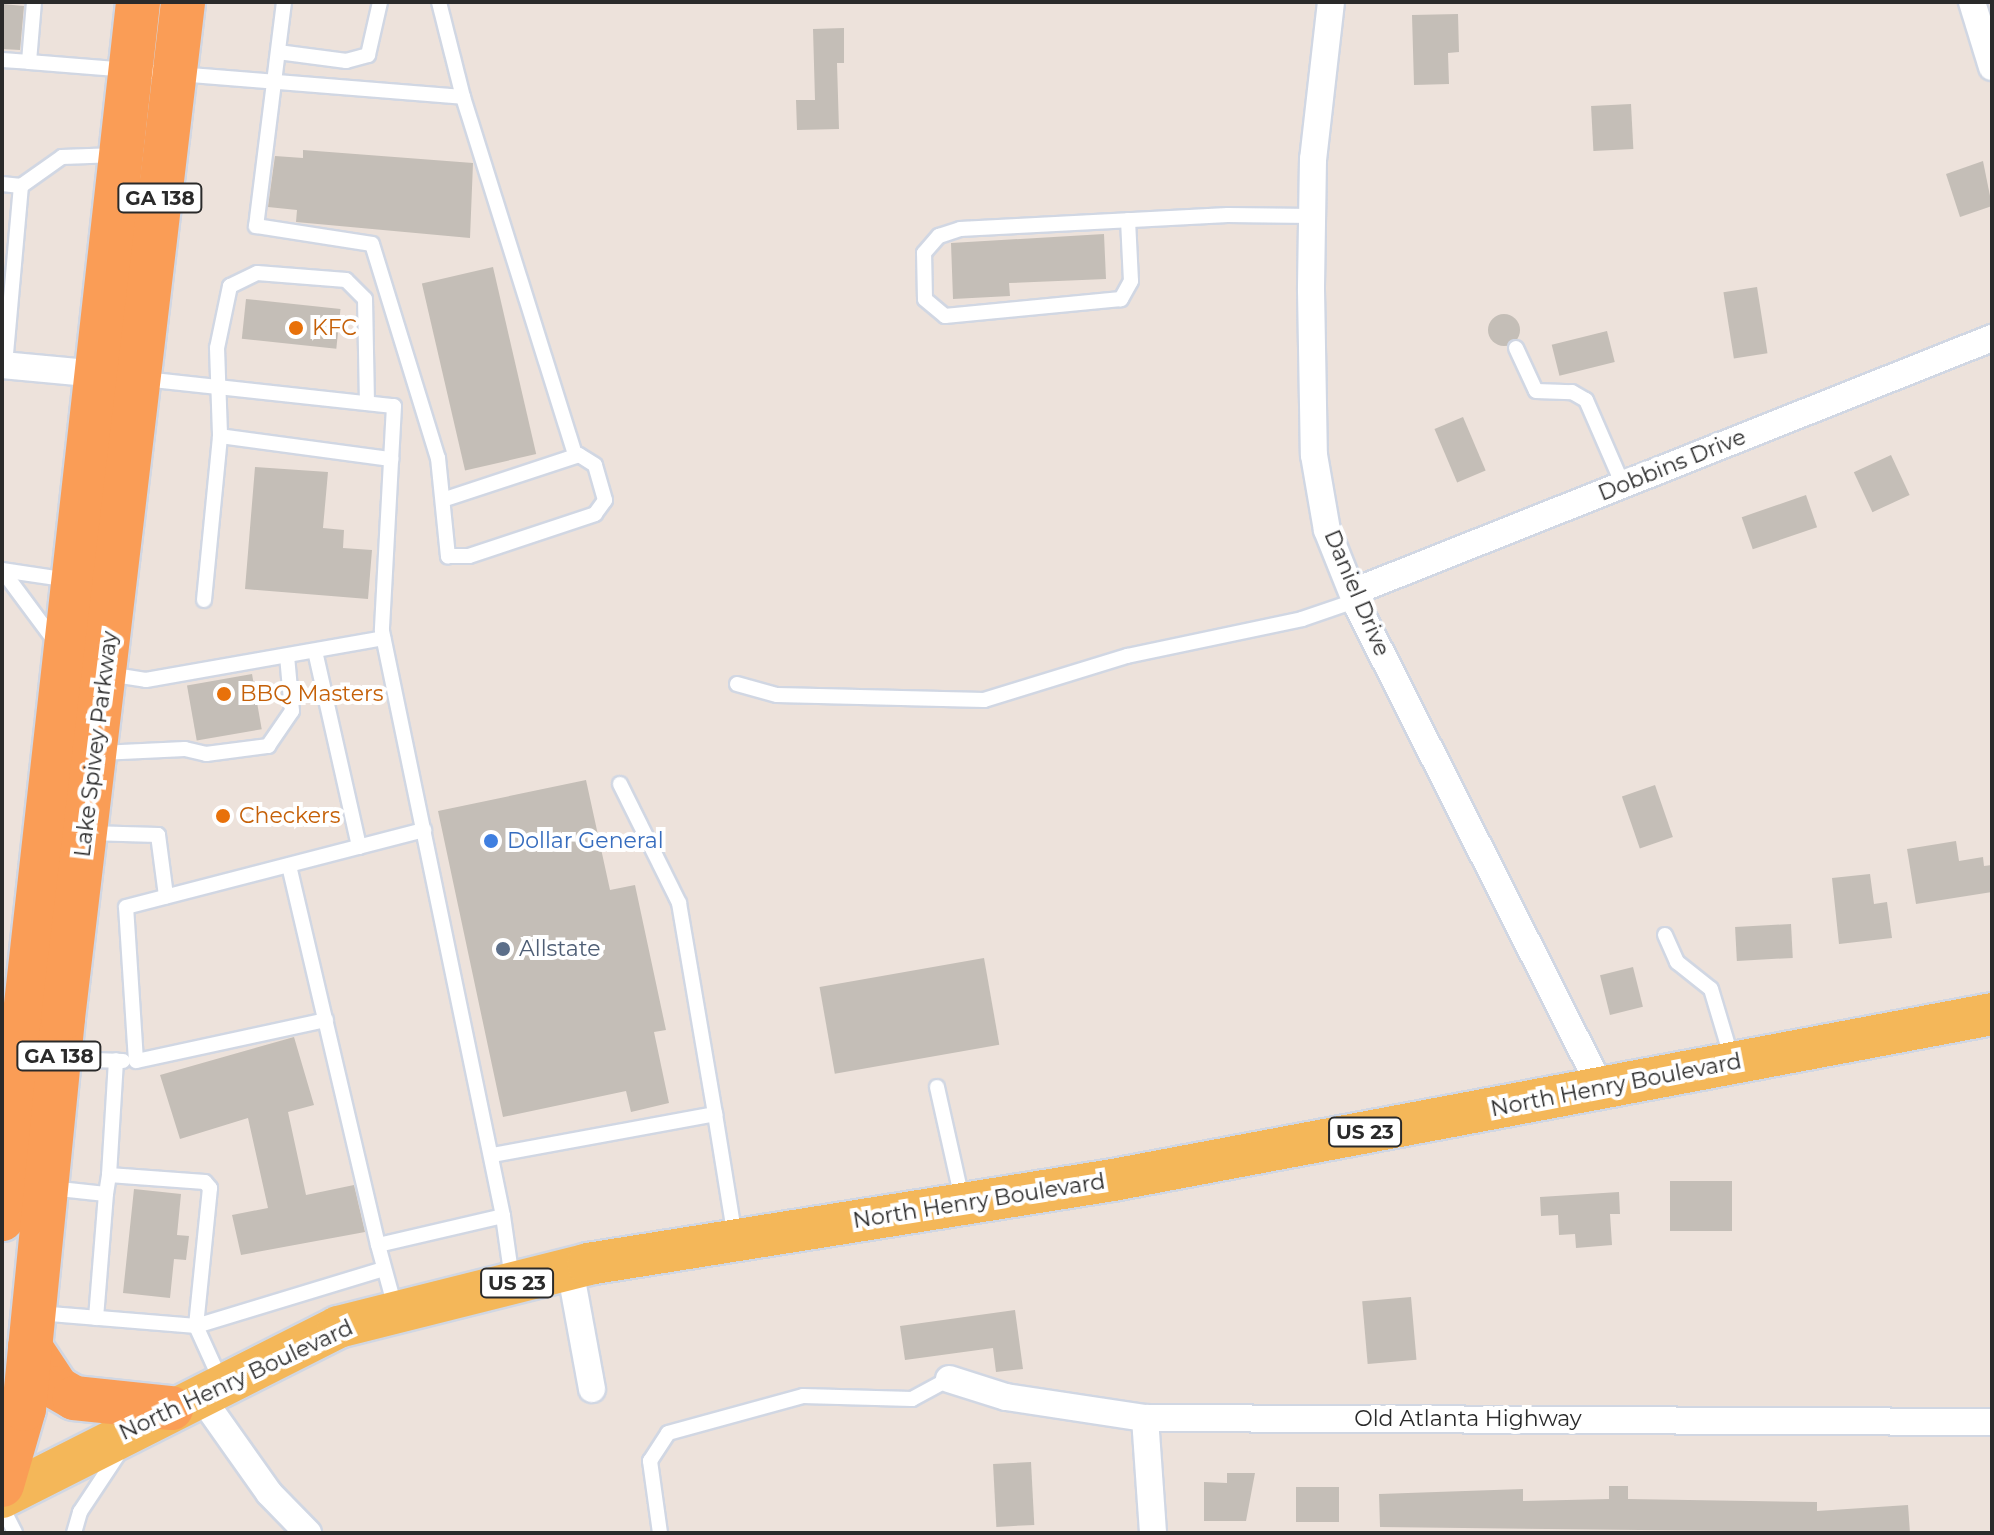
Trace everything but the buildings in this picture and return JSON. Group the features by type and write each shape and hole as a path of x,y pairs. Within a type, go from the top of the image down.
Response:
{"highway":[{"name":"Lake Spivey Parkway","path":"2,1485 24,1409 46,1188 41,1078 93,583 95,373 138,2"},
{"name":"Lake Spivey Parkway","path":"93,583 139,379 183,7"},
{"name":"Lake Spivey Parkway","path":"2,1219 41,1078 85,833 94,753 84,667"},
{"path":"32,1330 57,1388 74,1398 197,1395"}],"main road":[{"name":"North Henry Boulevard","path":"2,1497 197,1395 338,1327 570,1269 963,1204 1992,1014"}],"street":[{"name":"Daniel Drive","path":"1331,2 1312,216 1314,455 1327,530 1354,596 1601,1088"},
{"path":"1972,2 1992,67"},
{"name":"Dobbins Drive","path":"1354,596 1992,338"},
{"path":"3,365 139,379"},
{"path":"570,1269 592,1389"},
{"name":"Old Atlanta Highway","path":"949,1379 1006,1397 1145,1418 1992,1422"},
{"path":"197,1395 244,1462 308,1533"},
{"path":"1145,1418 1153,1533"}],"lane":[{"path":"29,62 34,2"},
{"path":"284,2 256,226 372,244 445,499 448,556 469,556 602,509 605,491 595,465 575,455 445,499"},
{"path":"278,52 346,61 368,55 380,2"},
{"path":"439,2 463,97 575,455"},
{"path":"2,60 463,97"},
{"path":"2,184 21,186 62,157 121,155"},
{"path":"3,365 21,186"},
{"path":"1128,220 1131,281 1121,299 945,316 925,299 924,253 939,236 960,229 1128,220 1312,216"},
{"path":"204,600 220,436 217,348 230,286 257,273 346,280 365,299 367,403"},
{"path":"1516,348 1536,391 1572,392 1586,400 1623,485"},
{"path":"139,379 394,406 383,638 492,1155 513,1284"},
{"path":"220,436 391,459"},
{"path":"2,570 93,583"},
{"path":"2,570 84,667 146,680 383,638"},
{"path":"737,684 777,695 984,700 1127,656 1302,619 1354,596"},
{"path":"315,651 359,847"},
{"path":"94,753 185,749 206,754 268,746 292,711 287,656"},
{"path":"620,784 679,903 736,1241"},
{"path":"136,1061 126,907 424,830"},
{"path":"85,833 158,835 166,896"},
{"path":"289,865 396,1313"},
{"path":"1665,935 1677,962 1711,989 1733,1063"},
{"path":"41,1078 116,1060 136,1061 326,1020"},
{"path":"96,1318 116,1060"},
{"path":"937,1087 963,1204"},
{"path":"492,1155 715,1114"},
{"path":"109,1175 205,1182 210,1188 196,1326 197,1395"},
{"path":"46,1188 106,1194"},
{"path":"378,1245 503,1216"},
{"path":"32,1330 96,1318 196,1326 384,1269"},
{"path":"660,1533 650,1461 668,1433 803,1396 912,1399 949,1379"},
{"path":"74,1533 80,1512 117,1463 131,1429"},
{"path":"2,1507 15,1533"}],"place":[{"name":"KFC","path":"296,328"},
{"name":"BBQ Masters","path":"224,694"},
{"name":"Checkers","path":"223,816"},
{"name":"Dollar General","path":"491,841"},
{"name":"Allstate","path":"503,949"}]}
